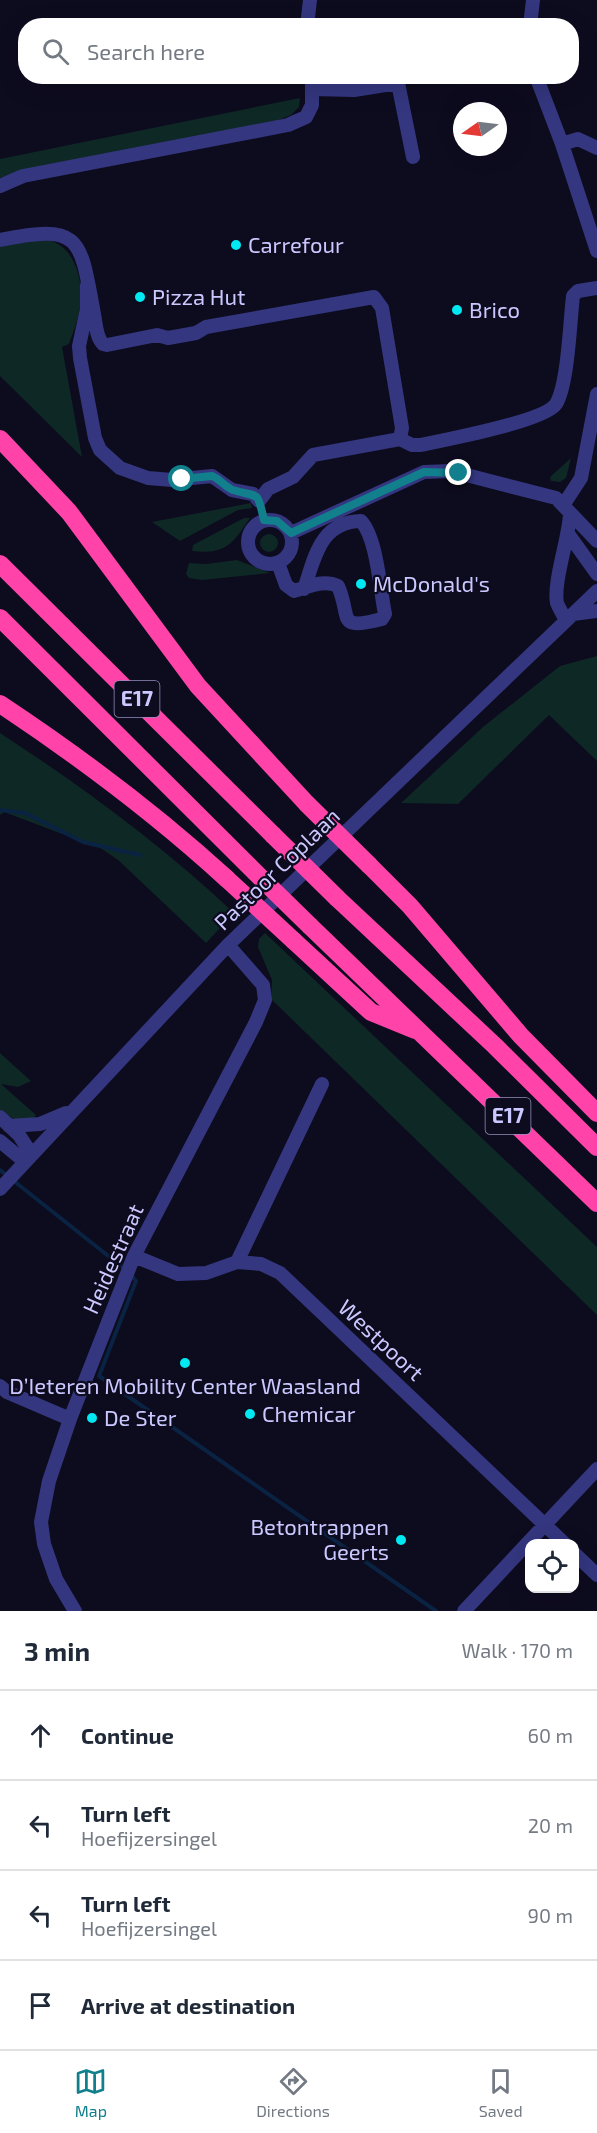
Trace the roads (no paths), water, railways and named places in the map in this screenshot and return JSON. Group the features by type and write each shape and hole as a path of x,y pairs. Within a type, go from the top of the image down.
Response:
{"highway":[{"path":"0,439 6,452 69,512 198,686 307,804 410,906 521,1036 597,1113"},
{"name":"E17","path":"0,564 337,898 495,1046 597,1148"},
{"name":"E17","path":"0,618 244,862 597,1203"},
{"path":"0,704 107,780 187,842 371,1012 424,1034"}],"street":[{"path":"308,18 310,0"},
{"path":"531,18 533,0"},
{"path":"0,186 23,176 288,125 306,117 312,105 313,84"},
{"path":"319,84 354,90 392,84"},
{"path":"398,84 413,157"},
{"path":"539,84 562,144 597,251"},
{"path":"562,144 578,139 597,148"},
{"path":"0,240 50,232 67,237 79,250 98,336 103,344 107,345 156,335 168,338 196,333 206,327 374,297 382,308 402,428 400,439"},
{"path":"87,285 87,309 79,346 95,438 100,450 109,461 132,474 163,481 212,476 232,490 252,494 260,501 264,520"},
{"path":"260,501 268,489 293,477 313,455 400,439 412,445 421,445 542,415 552,409 560,394 573,296 578,291 597,288"},
{"path":"597,394 581,478 567,509 569,535 557,587 557,603 568,617 597,611"},
{"path":"291,533 424,472 451,471 536,491 567,509 597,541"},
{"path":"264,520 277,521 291,533 292,548 284,560 278,563 263,563 252,555 249,548 249,534 264,520"},
{"path":"278,563 286,585 294,591 304,589 324,582 338,586 346,618 352,624 360,625 382,619 385,614 368,529 360,521 344,524 323,538 304,589"},
{"path":"569,535 597,574"},
{"name":"Pastoor Coplaan","path":"0,1189 228,945 597,591"},
{"name":"Heidestraat","path":"75,1611 49,1562 41,1522 49,1481 70,1419 134,1256 256,1022 265,1000 263,985 228,945"},
{"path":"237,1262 322,1084"},
{"path":"5,1122 40,1124 76,1107"},
{"path":"5,1122 19,1135 28,1158"},
{"path":"0,1141 28,1158"},
{"name":"Westpoort","path":"134,1256 178,1274 206,1273 237,1262 261,1264 280,1273 560,1539"},
{"path":"0,1386 7,1392 70,1419"},
{"path":"464,1611 597,1469"},
{"path":"579,1558 597,1575"}],"waterway":[{"path":"0,810 25,813 83,842 140,855"},
{"path":"0,1170 126,1270"},
{"path":"131,1275 136,1281 99,1376 436,1611"}],"place":[{"name":"Carrefour","path":"236,245"},
{"name":"Pizza Hut","path":"140,297"},
{"name":"Brico","path":"457,310"},
{"name":"McDonald's","path":"361,584"},
{"name":"D’Ieteren Mobility Center Waasland","path":"185,1363"},
{"name":"Chemicar","path":"250,1414"},
{"name":"De Ster","path":"92,1418"},
{"name":"Betontrappen Geerts","path":"401,1540"}]}
